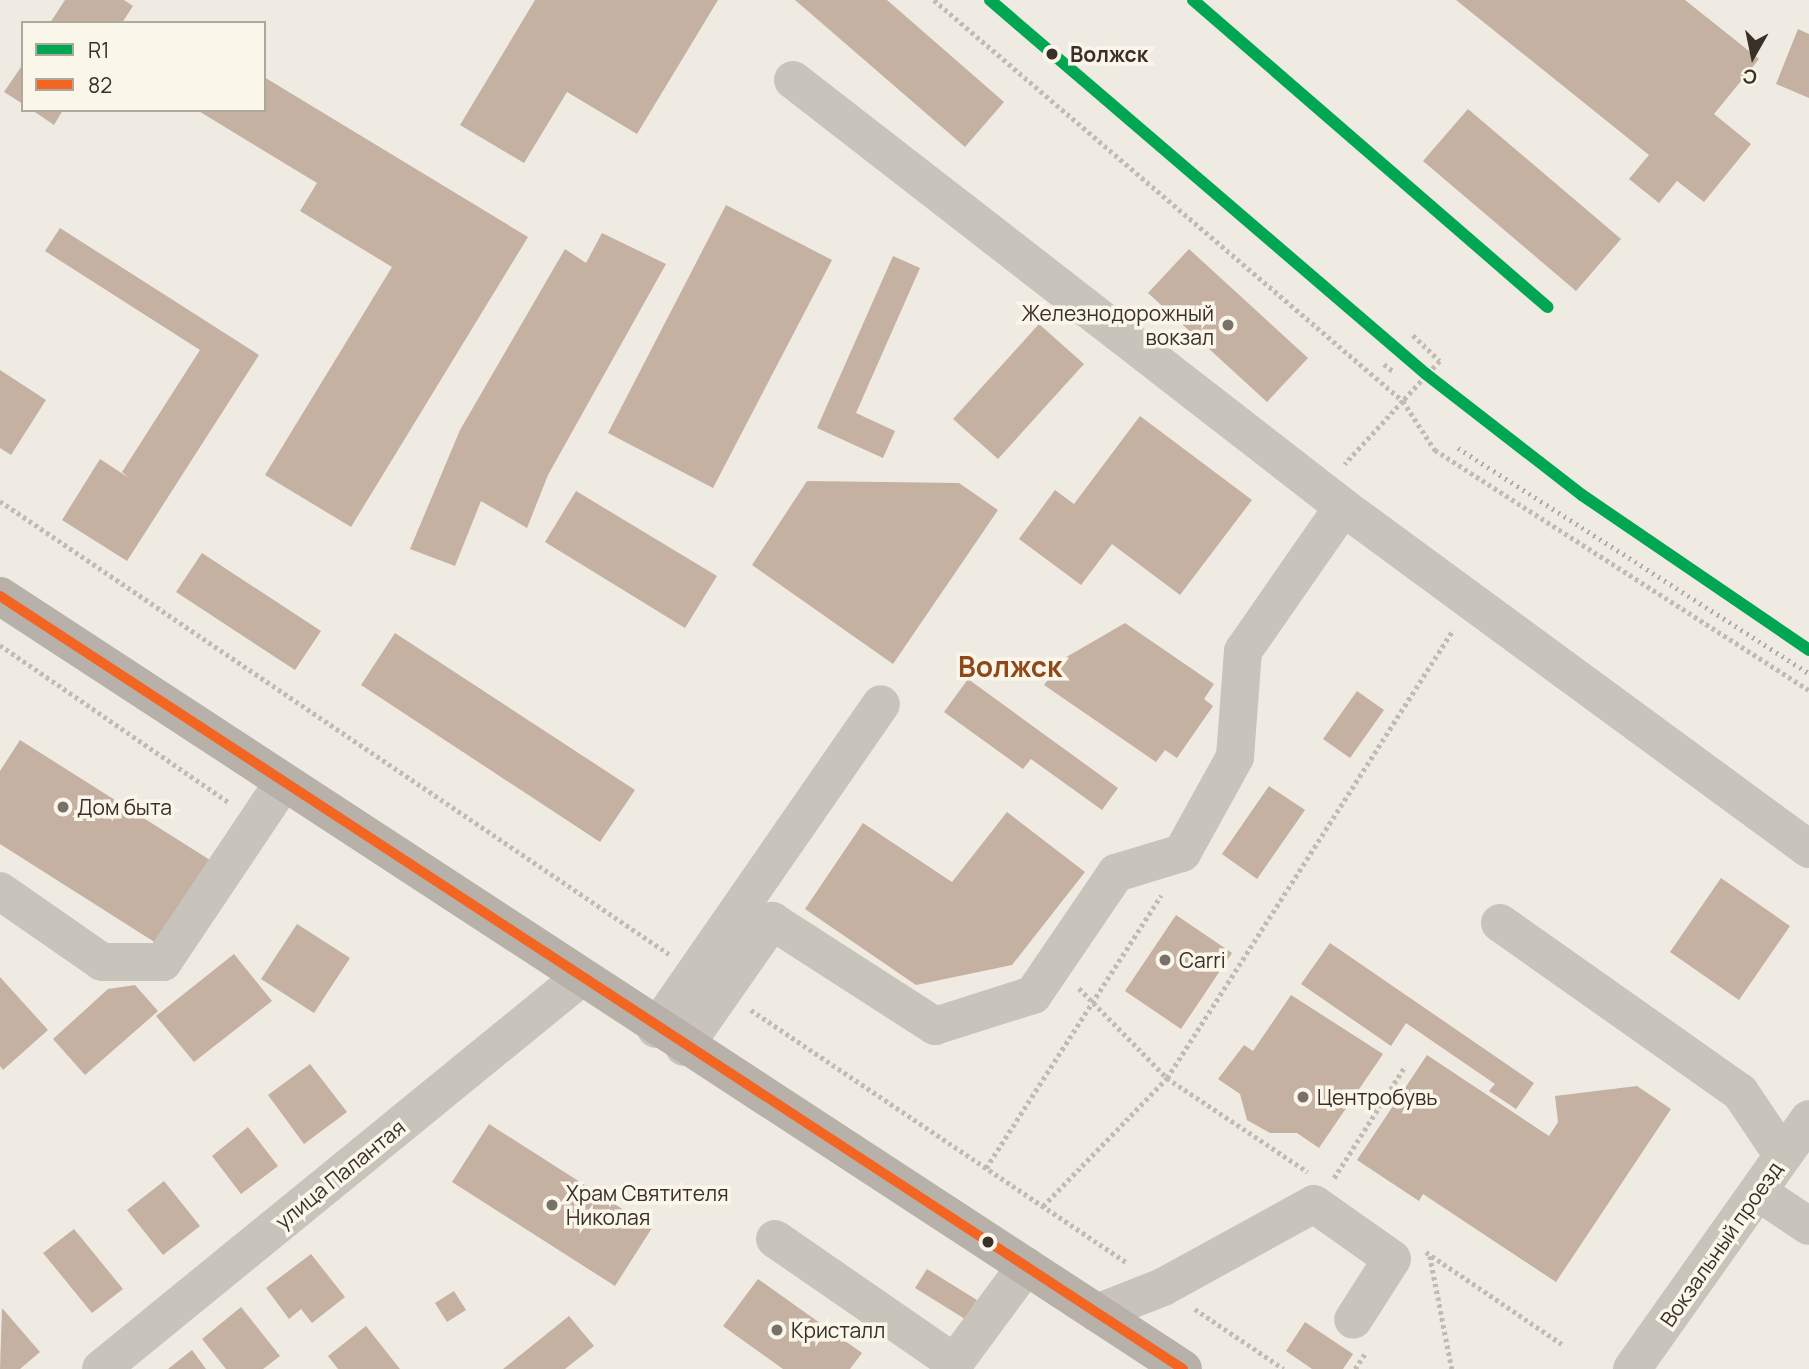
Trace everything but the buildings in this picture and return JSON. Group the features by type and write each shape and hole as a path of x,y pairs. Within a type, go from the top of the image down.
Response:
{"main road":[{"path":"0,596 579,979 1183,1369"}],"street":[{"path":"793,80 1332,498 1809,849"},
{"path":"711,983 772,921 935,1026 1033,995 1116,873 1182,853 1235,757 1242,651 1332,498"},
{"path":"670,1038 711,983 881,704"},
{"path":"0,891 102,962 163,962 283,783"},
{"path":"1500,923 1740,1092 1783,1156"},
{"name":"улица Палантая","path":"101,1369 579,979"},
{"name":"Вокзальный проезд","path":"1632,1369 1809,1119"},
{"path":"1758,1192 1809,1226"},
{"path":"1097,1313 1163,1287 1314,1204 1392,1259 1361,1333"},
{"path":"775,1238 953,1366 1026,1266"}],"path":[{"path":"934,0 1403,401 1435,450 1809,690"},
{"path":"1332,498 1403,401 1440,360 1413,335"},
{"path":"1384,364 1395,373"},
{"path":"0,501 1284,1369"},
{"path":"1043,1206 1167,1078 1455,625 1445,617"},
{"path":"0,645 257,822"},
{"path":"986,1168 1091,996 1167,886"},
{"path":"1051,969 1091,996 1167,1078 1317,1178"},
{"path":"1329,1186 1405,1066"},
{"path":"1423,1250 1562,1344"},
{"path":"1423,1266 1430,1255"},
{"path":"1430,1255 1452,1369"},
{"path":"1355,1369 1361,1333"}],"railway":[{"path":"1193,0 1547,307"},
{"path":"1053,53 1426,374 1582,495 1809,650"},
{"path":"1458,448 1809,673"}],"transit line":[{"name":"R1","path":"990,0 1426,374 1582,495 1809,650"},
{"name":"R1","path":"1193,0 1547,307"},
{"name":"82","path":"0,596 1183,1369"}],"place":[{"name":"Волжск","path":"1052,54"},
{"name":"Железнодорожный вокзал","path":"1228,325"},
{"name":"Дом быта","path":"63,807"},
{"name":"Carri","path":"1165,960"},
{"name":"Центробувь","path":"1303,1097"},
{"name":"Храм Святителя Николая","path":"552,1205"},
{"name":"Кристалл","path":"777,1330"}],"district":[{"name":"Волжск","path":"1010,666"}]}
